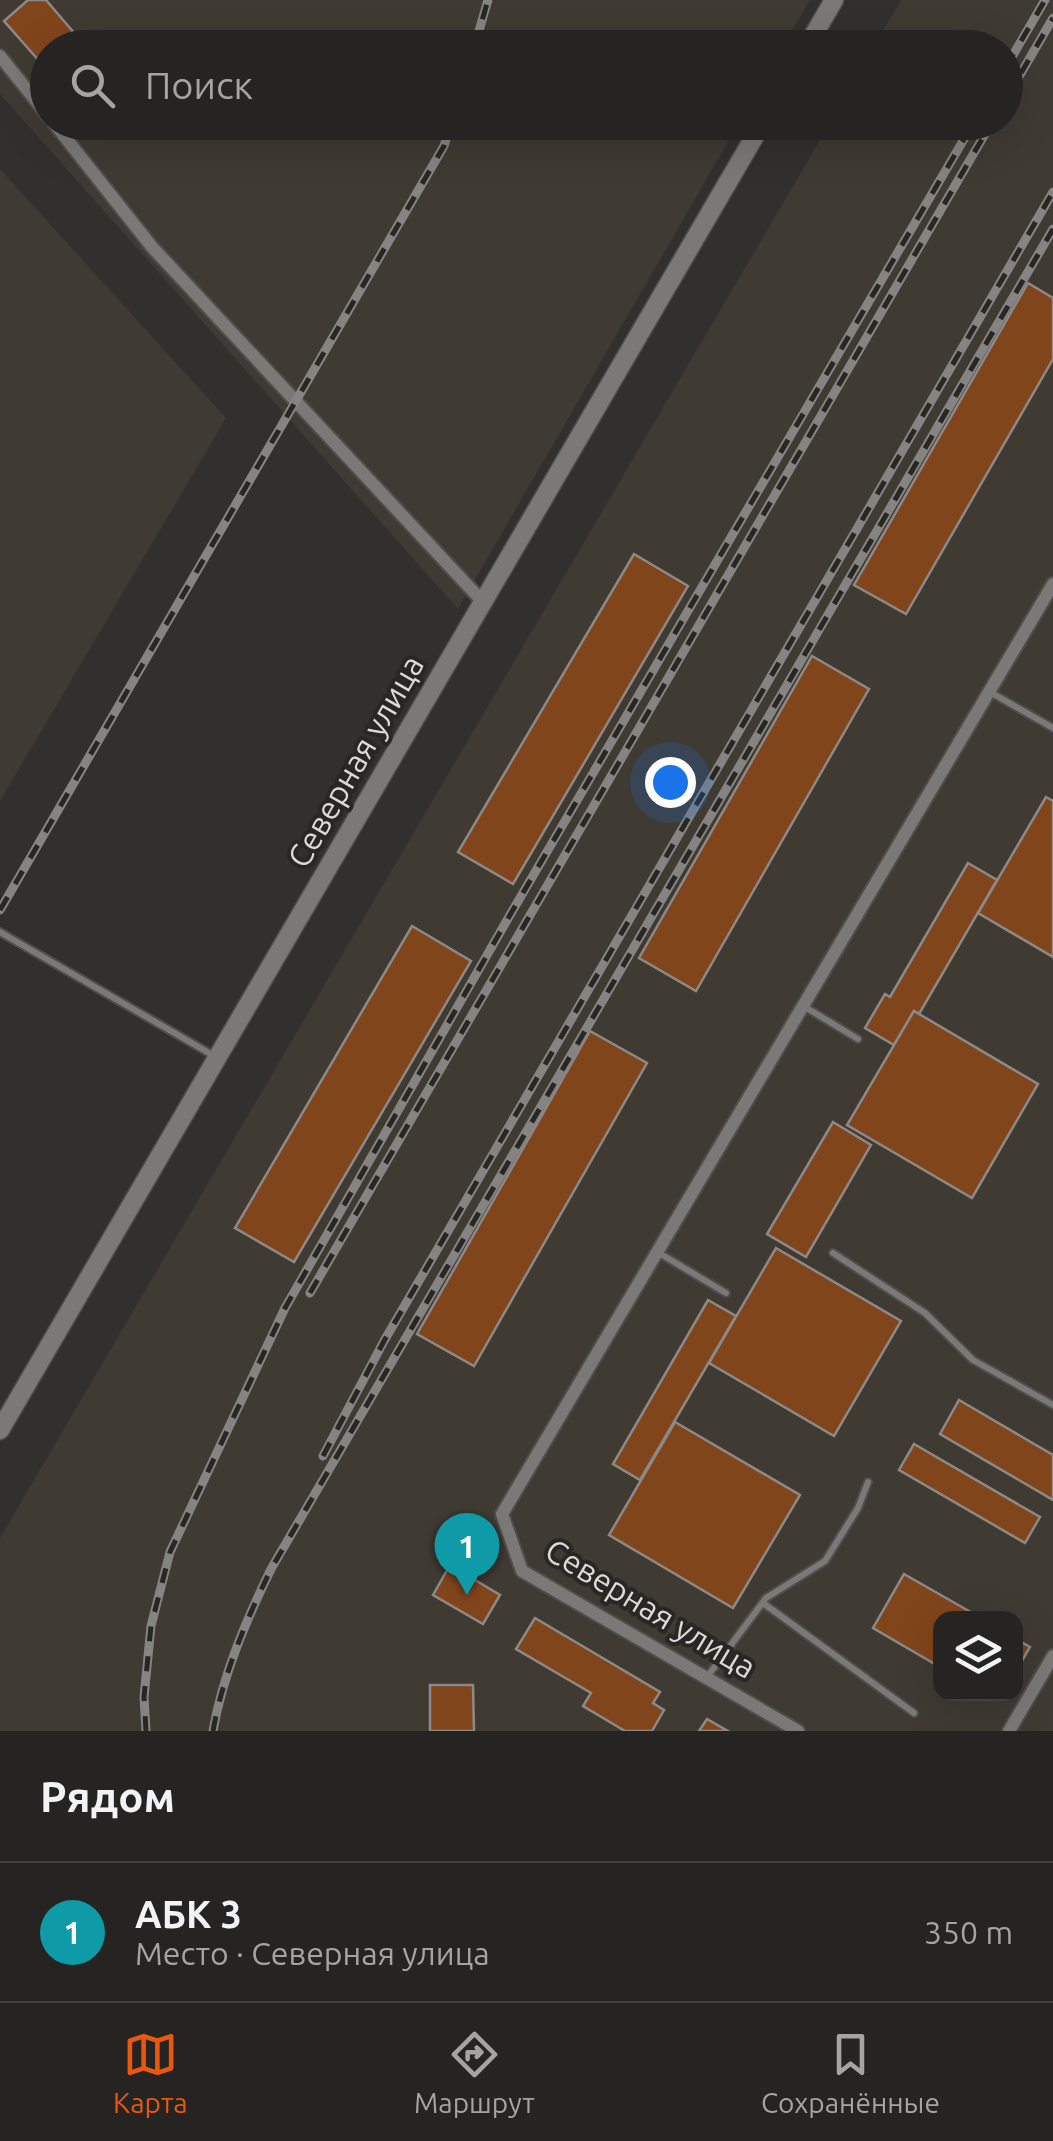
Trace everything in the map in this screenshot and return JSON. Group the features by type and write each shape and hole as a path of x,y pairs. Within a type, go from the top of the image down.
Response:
{"main road":[{"path":"816,30 834,0"},
{"name":"Северная улица","path":"0,1430 752,140"}],"street":[{"path":"0,56 30,94"},
{"path":"67,140 152,247 483,602"},
{"name":"Северная улица","path":"798,1731 522,1571 502,1514 1053,584"},
{"path":"1009,1731 1053,1656"}],"lane":[{"path":"990,692 1053,728"},
{"path":"0,932 217,1058"},
{"path":"804,1006 858,1039"},
{"path":"659,1253 726,1293"},
{"path":"833,1253 925,1313 972,1360 1053,1405"},
{"path":"706,1678 763,1603 825,1561 858,1508 868,1482"},
{"path":"763,1603 914,1713"}],"shaded area":[{"path":"0,0 810,0 792,30 30,30 30,128 0,94"},
{"path":"901,0 1053,0 1053,1731 0,1731 0,1538 820,140 1023,140 1023,30 884,30"},
{"path":"41,140 729,140 458,609"},
{"path":"0,169 226,418 0,801"}],"building":[{"path":"28,0 46,0 72,30 30,30 30,51 4,21"},
{"path":"1028,283 1053,298 1053,359 906,614 854,585"},
{"path":"634,554 688,586 513,884 458,852"},
{"path":"812,656 869,689 696,991 639,958"},
{"path":"1046,797 1053,801 1053,957 978,913"},
{"path":"968,863 997,880 919,1014 914,1011 894,1045 865,1028 885,994 890,997"},
{"path":"412,926 471,961 294,1262 235,1228"},
{"path":"914,1011 1038,1084 972,1198 847,1125"},
{"path":"590,1031 647,1063 474,1366 417,1334"},
{"path":"833,1122 871,1145 806,1257 767,1234"},
{"path":"776,1248 901,1321 834,1436 709,1363"},
{"path":"708,1300 736,1316 640,1480 613,1464"},
{"path":"959,1400 1053,1455 1053,1500 940,1434"},
{"path":"675,1422 800,1495 733,1608 609,1535"},
{"path":"914,1444 1040,1517 1025,1543 899,1470"},
{"path":"450,1565 500,1595 483,1624 433,1595"},
{"path":"904,1574 969,1611 933,1611 933,1663 873,1628"},
{"path":"535,1618 660,1692 653,1703 664,1710 652,1731 625,1731 583,1706 591,1693 516,1649"},
{"path":"430,1685 473,1685 474,1731 430,1731"},
{"path":"707,1719 728,1731 699,1731"}],"railway":[{"path":"479,30 488,0"},
{"path":"1023,38 1045,0"},
{"path":"1023,70 1053,18"},
{"path":"0,910 446,140"},
{"path":"146,1731 144,1697 151,1626 170,1552 285,1308 963,140"},
{"path":"310,1293 982,140"},
{"path":"323,1456 384,1341 1053,192"},
{"path":"213,1731 236,1648 271,1569 1053,229"}],"place":[{"name":"АБК 3","path":"467,1595"}]}
